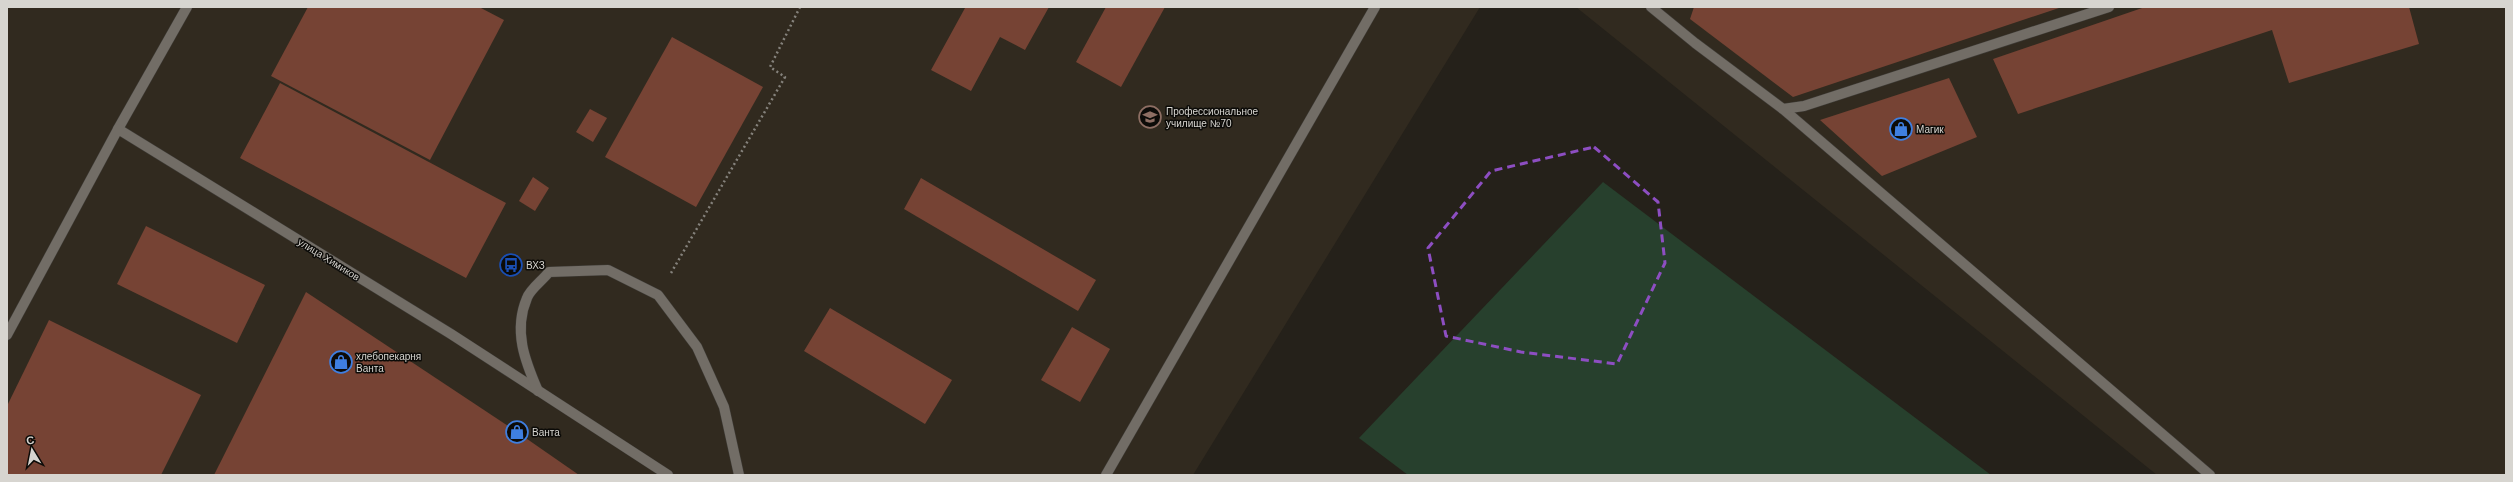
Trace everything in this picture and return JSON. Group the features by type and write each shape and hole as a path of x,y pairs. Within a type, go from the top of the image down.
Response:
{"street":[{"path":"7,335 118,129 187,7"},
{"path":"1106,475 1375,7"},
{"path":"1651,7 1695,43 1783,110 2210,475"},
{"path":"1783,110 1804,106 2109,7"},
{"name":"улица Химиков","path":"118,129 451,334 668,475"},
{"path":"538,391 523,356 521,325 527,297 549,272 608,270 658,295 697,347 724,407 739,475"}],"path":[{"path":"658,295 785,77 770,67 800,7"}],"highlighted area":[{"path":"1594,147 1658,202 1665,263 1617,364 1521,352 1446,336 1428,248 1491,171"}],"shaded area":[{"path":"7,7 1480,7 1193,475 7,475"},
{"path":"1576,7 2506,7 2506,475 2157,475"}],"green space":[{"path":"1603,182 1991,475 1408,475 1359,438"}],"building":[{"path":"308,7 479,7 504,20 430,160 271,76"},
{"path":"963,7 1049,7 1025,50 1000,37 971,91 931,70 965,8"},
{"path":"1106,7 1165,7 1121,87 1076,62"},
{"path":"1694,7 2062,7 1793,97 1690,19"},
{"path":"2145,7 2409,7 2419,44 2289,83 2272,30 2018,114 1993,59"},
{"path":"672,37 763,87 696,207 605,157"},
{"name":"Магик","path":"1949,78 1977,137 1882,176 1820,120"},
{"path":"280,83 506,203 466,278 240,158"},
{"path":"590,109 607,118 593,142 576,132"},
{"path":"533,177 549,188 535,211 519,201"},
{"path":"921,178 1096,280 1078,311 904,209"},
{"path":"146,226 265,285 237,343 117,284"},
{"name":"хлебопекарня Ванта","path":"306,292 517,432 579,475 214,475"},
{"path":"830,308 952,380 925,424 804,351"},
{"path":"49,320 201,395 161,475 7,475 7,406"},
{"path":"1072,327 1110,349 1080,402 1041,380"}],"place":[{"name":"Профессиональное училище №70","path":"1150,117"},
{"name":"Магик","path":"1901,129"},
{"name":"ВХЗ","path":"511,265"},
{"name":"хлебопекарня Ванта","path":"341,362"},
{"name":"Ванта","path":"517,432"}]}
